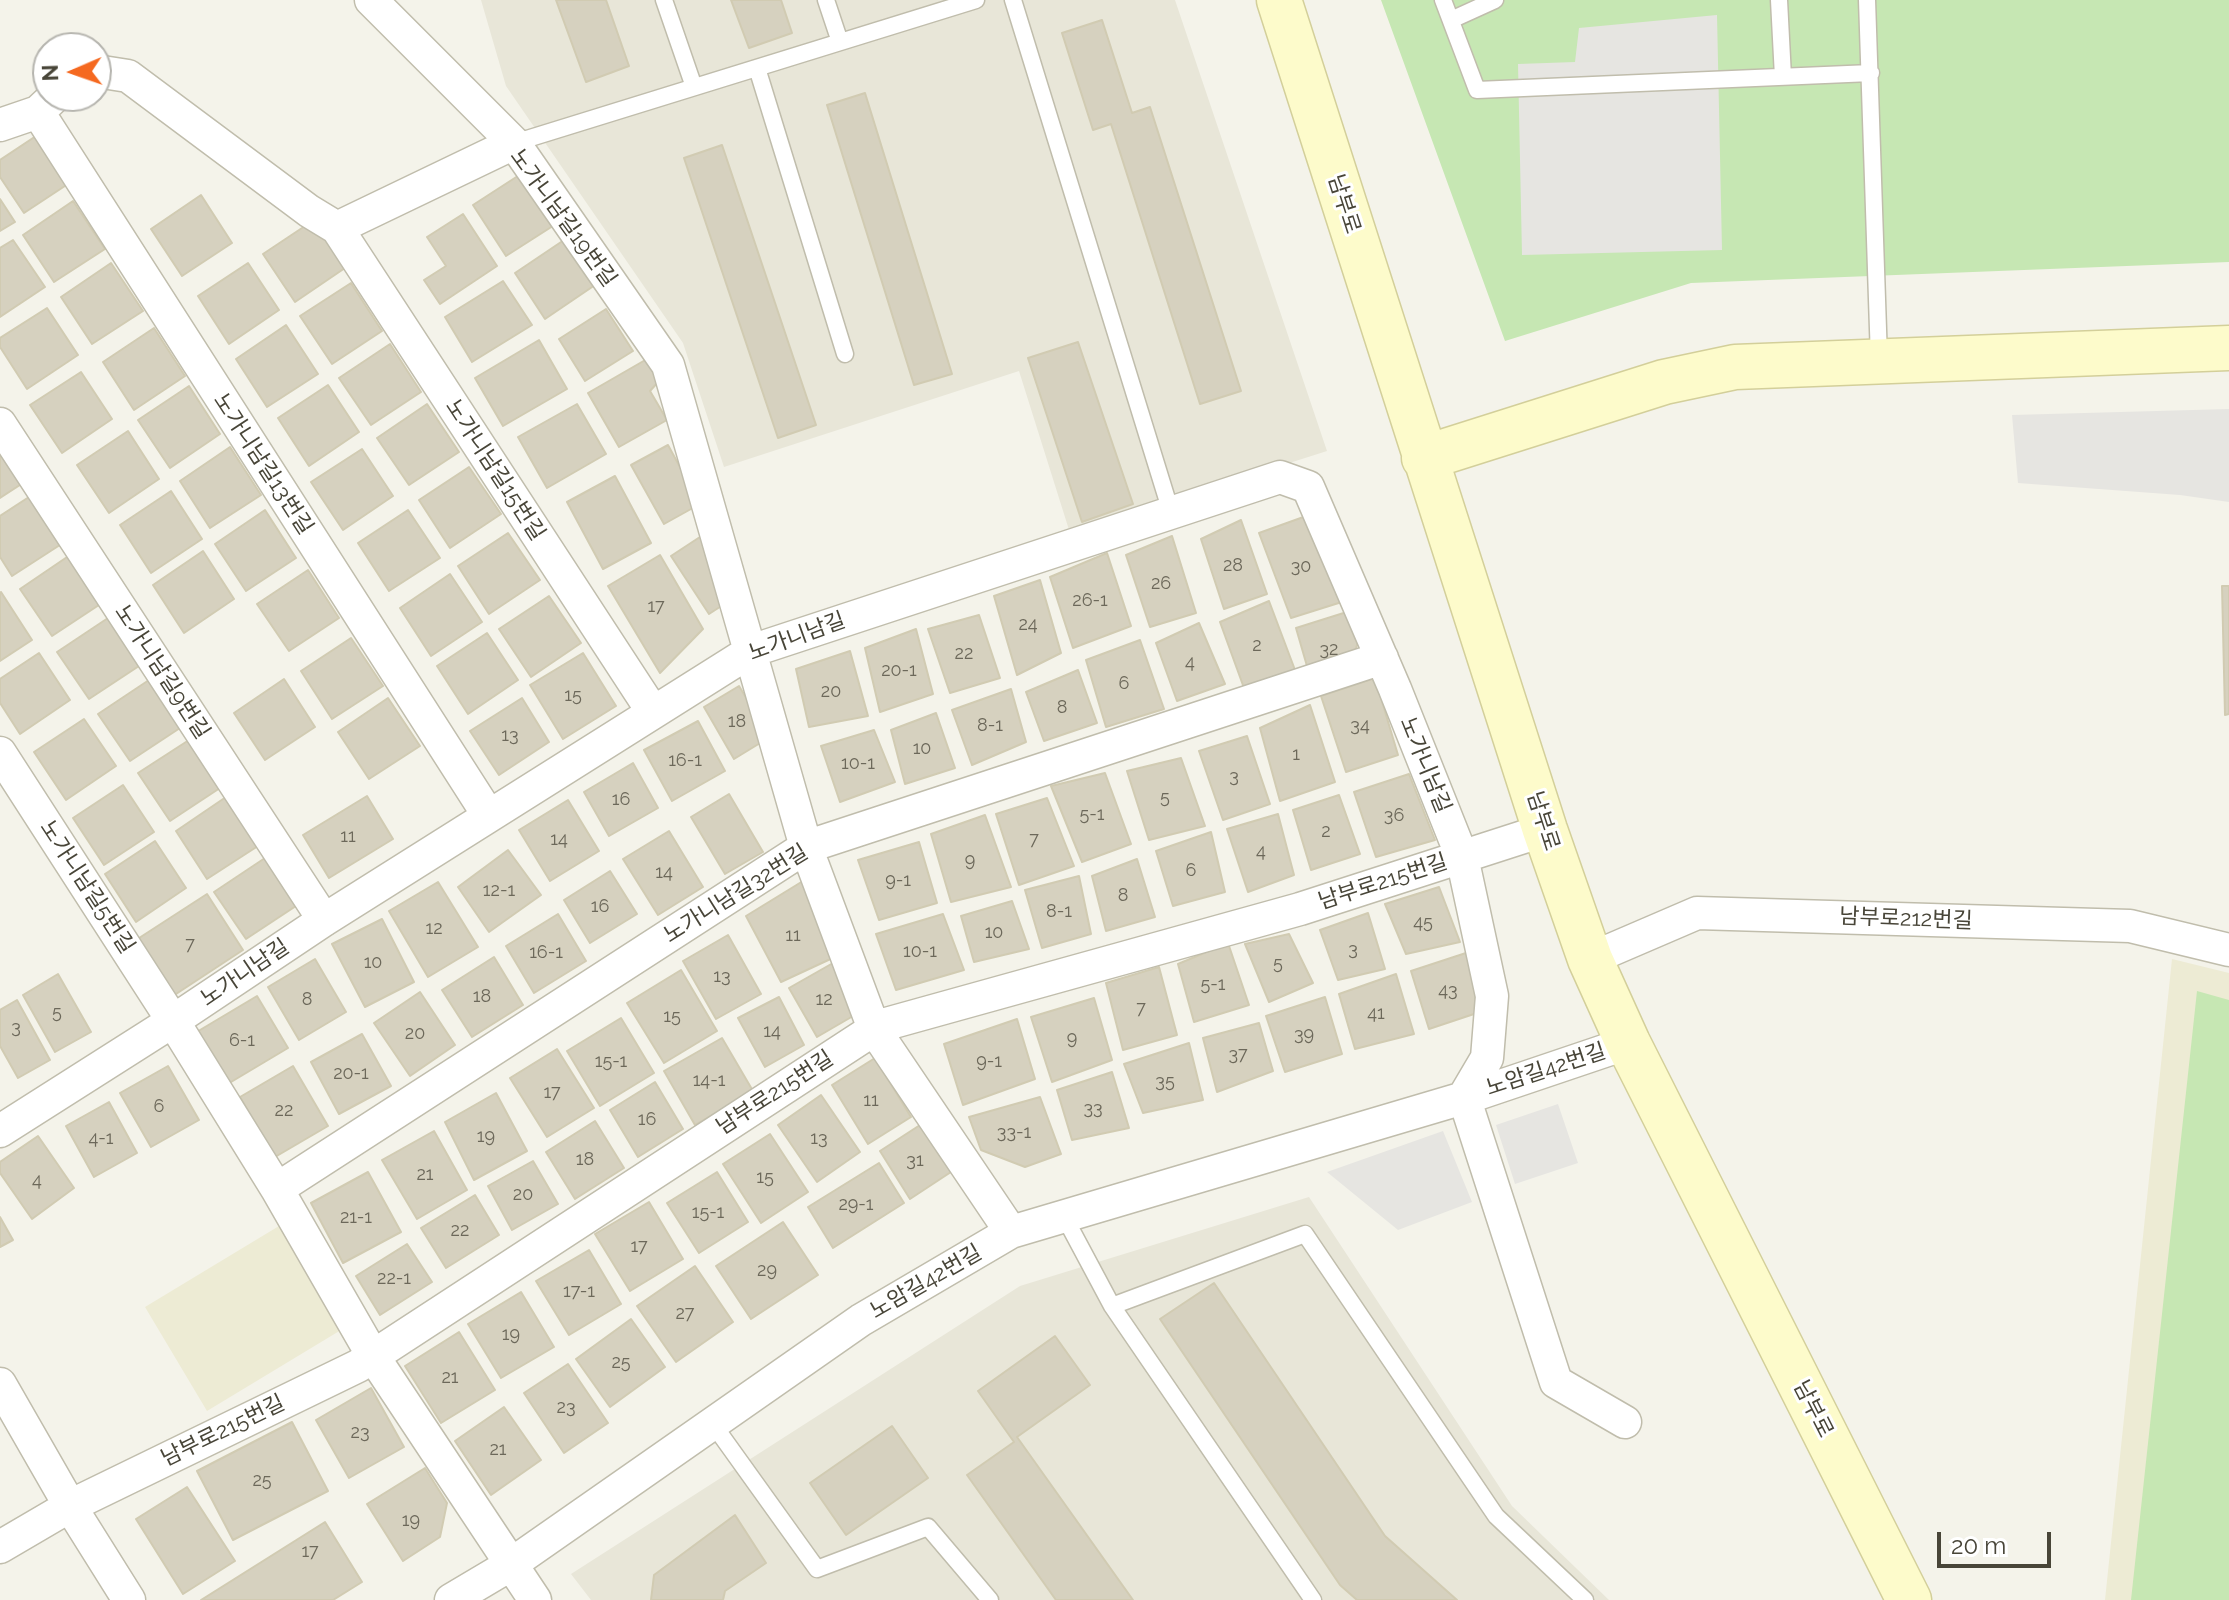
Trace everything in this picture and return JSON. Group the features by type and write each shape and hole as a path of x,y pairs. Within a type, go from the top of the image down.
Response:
{"street":[{"path":"371,0 514,143"},
{"name":"남부로","path":"1283,1 1424,458 1590,959 1628,1043 1909,1600"},
{"path":"112,74 128,76 309,211 337,228"},
{"path":"0,125 32,110"},
{"name":"노가니남길13번길","path":"51,112 489,816"},
{"name":"노가니남길19번길","path":"337,228 514,143 668,365 806,847 874,1029 1011,1232"},
{"name":"노가니남길15번길","path":"337,228 653,712"},
{"path":"1424,458 1664,382 1735,367 2229,348"},
{"name":"노가니남길9번길","path":"0,424 324,920"},
{"name":"노가니남길","path":"0,1131 324,920 751,651 1280,477 1308,487 1382,658 1462,857"},
{"name":"노가니남길32번길","path":"277,1189 806,847 1382,658"},
{"name":"노가니남길5번길","path":"0,753 277,1189 373,1356 535,1600"},
{"name":"남부로215번길","path":"0,1547 70,1506 358,1366 874,1029 1300,909 1545,830"},
{"name":"노암길42번길","path":"1462,857 1492,996 1487,1058 1464,1097"},
{"name":"남부로212번길","path":"1590,959 1697,913 2130,926 2229,950"},
{"name":"노암길42번길","path":"451,1600 510,1565 861,1320 1011,1232 1464,1097 1628,1043"},
{"path":"1464,1097 1556,1382 1625,1422"},
{"path":"0,1384 70,1506 129,1600"}],"lane":[{"path":"664,0 694,87"},
{"path":"826,0 840,42"},
{"path":"514,143 976,0"},
{"path":"1013,0 1171,512"},
{"path":"1443,0 1477,90 1871,73"},
{"path":"1451,20 1495,0"},
{"path":"1779,0 1783,77"},
{"path":"1867,0 1879,361"},
{"path":"757,68 845,354"},
{"path":"1065,1218 1112,1306 1313,1600"},
{"path":"1112,1306 1305,1234 1496,1516 1585,1600"},
{"path":"713,1424 817,1569 928,1527 990,1600"}],"shaded area":[{"path":"481,0 1175,0 1327,451 1070,533 1019,371 724,467 683,343 506,86"},
{"path":"1717,15 1722,250 1522,255 1518,64 1575,62 1579,28"},
{"path":"2229,409 2229,502 2180,495 2018,483 2012,415"},
{"path":"2172,959 2229,973 2229,1600 2105,1600"},
{"path":"1558,1104 1578,1163 1515,1184 1496,1125"},
{"path":"1443,1131 1472,1202 1398,1230 1327,1172"},
{"path":"1309,1197 1512,1506 1609,1600 591,1600 571,1574 1020,1286"},
{"path":"279,1226 341,1330 207,1411 145,1307"}],"green space":[{"path":"1381,0 2229,0 2229,262 1691,283 1505,341"},
{"path":"2197,991 2229,1000 2229,1600 2131,1600"}],"building":[{"path":"556,0 606,0 629,66 586,82"},
{"path":"731,0 781,0 792,33 749,48"},
{"path":"1102,20 1132,113 1150,107 1241,391 1200,404 1111,124 1093,130 1062,33"},
{"path":"865,93 952,374 914,385 827,105"},
{"path":"42,132 74,180 24,213 0,177 0,160"},
{"path":"722,145 816,425 778,438 684,158"},
{"path":"524,172 556,224 506,256 473,205"},
{"path":"201,195 232,243 182,276 151,229"},
{"path":"0,199 15,222 0,231"},
{"path":"73,201 105,249 54,282 23,235"},
{"path":"463,214 497,266 440,304 424,280 446,266 427,237"},
{"path":"314,220 345,268 295,302 263,254"},
{"path":"567,238 598,283 545,319 515,273"},
{"path":"13,240 45,287 0,317 0,248"},
{"path":"111,263 143,311 92,344 61,297"},
{"path":"248,263 279,310 229,344 198,296"},
{"path":"503,281 532,325 472,362 445,317"},
{"path":"351,283 382,331 332,364 300,316"},
{"path":"47,308 78,355 27,389 0,347 0,338"},
{"path":"606,309 633,351 585,381 559,339"},
{"path":"286,325 318,374 267,407 236,359"},
{"path":"154,328 185,376 134,410 103,362"},
{"path":"539,340 567,389 503,426 475,378"},
{"path":"1078,342 1133,504 1082,522 1028,358"},
{"path":"390,344 421,392 371,425 339,378"},
{"path":"647,359 659,381 650,391 667,420 619,447 588,393"},
{"path":"81,372 112,419 62,453 30,405"},
{"path":"328,385 359,432 309,466 278,418"},
{"path":"189,386 220,434 170,468 138,420"},
{"path":"427,404 459,452 409,485 377,438"},
{"path":"577,404 606,454 547,488 518,437"},
{"path":"128,431 159,479 109,513 77,465"},
{"path":"668,445 700,504 664,524 631,465"},
{"path":"230,447 261,495 210,528 180,481"},
{"path":"0,448 23,483 0,498"},
{"path":"362,449 393,496 343,530 311,482"},
{"path":"469,467 501,514 450,548 419,500"},
{"path":"615,476 651,543 603,569 567,502"},
{"path":"171,491 202,539 151,573 120,525"},
{"path":"32,495 63,543 12,576 0,557 0,516"},
{"path":"265,510 296,558 246,591 215,544"},
{"path":"408,510 440,558 389,591 358,543"},
{"path":"1309,515 1345,601 1291,618 1259,533"},
{"path":"1241,520 1267,594 1224,609 1201,539"},
{"path":"508,533 540,580 489,614 458,566"},
{"path":"706,533 726,603 709,614 671,556"},
{"path":"1172,536 1196,613 1150,627 1126,555"},
{"path":"203,551 234,599 184,633 153,585"},
{"path":"1107,553 1131,626 1073,648 1050,577"},
{"path":"70,555 102,603 52,636 20,589"},
{"path":"660,555 703,629 660,673 608,586"},
{"path":"308,570 339,618 289,651 257,604"},
{"path":"450,574 482,622 431,656 400,608"},
{"path":"1040,580 1061,653 1017,675 994,596"},
{"path":"2222,586 2229,586 2229,714 2225,715"},
{"path":"0,593 32,640 0,661"},
{"path":"549,596 581,643 531,677 499,629"},
{"path":"1269,601 1295,670 1244,688 1220,622"},
{"path":"1350,611 1359,639 1352,660 1309,673 1296,628"},
{"path":"979,615 1000,678 950,693 928,629"},
{"path":"108,618 139,666 89,699 57,652"},
{"path":"1199,623 1225,684 1177,701 1156,643"},
{"path":"916,629 933,694 880,712 865,648"},
{"path":"487,633 518,680 468,714 437,666"},
{"path":"351,638 383,686 332,719 301,671"},
{"path":"1140,640 1164,709 1106,727 1086,660"},
{"path":"850,651 868,716 809,727 796,669"},
{"path":"39,653 70,700 20,734 0,703 0,679"},
{"path":"583,653 616,706 563,739 530,685"},
{"path":"1078,670 1097,723 1044,741 1026,692"},
{"path":"1375,678 1398,755 1346,772 1321,696"},
{"path":"284,679 315,727 265,760 234,713"},
{"path":"149,680 180,728 130,761 98,714"},
{"path":"739,686 770,737 734,759 704,707"},
{"path":"1011,689 1026,742 972,765 952,710"},
{"path":"388,698 420,746 369,779 338,732"},
{"path":"522,698 549,742 499,775 470,731"},
{"path":"1310,705 1335,782 1280,801 1260,728"},
{"path":"936,713 955,768 905,784 891,730"},
{"path":"84,719 116,766 66,800 34,752"},
{"path":"698,721 725,771 672,801 644,750"},
{"path":"874,730 895,782 840,802 821,746"},
{"path":"1247,736 1270,804 1223,820 1199,751"},
{"path":"189,740 220,788 170,821 138,773"},
{"path":"1181,758 1205,826 1149,840 1127,771"},
{"path":"633,763 658,808 609,836 584,792"},
{"path":"1105,773 1131,844 1082,862 1051,786"},
{"path":"1409,774 1435,840 1376,857 1354,792"},
{"path":"123,785 154,832 104,865 73,818"},
{"path":"729,794 763,852 725,874 691,817"},
{"path":"1339,795 1360,854 1311,870 1293,810"},
{"path":"367,796 393,839 329,878 303,835"},
{"path":"226,797 258,846 207,879 176,831"},
{"path":"1047,798 1074,866 1019,885 996,814"},
{"path":"568,800 599,851 550,881 519,830"},
{"path":"1278,814 1294,875 1248,892 1227,829"},
{"path":"985,815 1011,887 951,902 931,834"},
{"path":"669,831 703,887 658,915 623,859"},
{"path":"1211,832 1225,892 1173,906 1156,851"},
{"path":"155,841 186,888 136,922 105,874"},
{"path":"919,842 937,903 879,920 858,860"},
{"path":"508,850 541,895 489,932 458,887"},
{"path":"265,858 296,906 246,939 214,892"},
{"path":"1137,859 1155,917 1106,931 1092,876"},
{"path":"610,871 637,914 590,943 564,900"},
{"path":"1079,876 1091,934 1042,948 1025,890"},
{"path":"803,881 837,956 781,982 746,916"},
{"path":"438,882 478,947 428,977 389,911"},
{"path":"1439,887 1460,942 1406,954 1385,904"},
{"path":"207,894 243,950 173,996 136,940"},
{"path":"1012,901 1029,949 974,962 961,916"},
{"path":"1368,913 1385,969 1338,980 1320,930"},
{"path":"558,914 586,961 534,993 506,946"},
{"path":"943,914 964,970 896,990 876,934"},
{"path":"382,919 414,982 365,1007 332,944"},
{"path":"1289,934 1313,983 1269,1002 1245,944"},
{"path":"728,935 761,994 716,1019 683,961"},
{"path":"1228,943 1249,1005 1194,1022 1178,964"},
{"path":"1469,952 1483,1011 1429,1029 1411,971"},
{"path":"494,957 523,1005 472,1037 442,990"},
{"path":"315,959 346,1012 299,1040 268,987"},
{"path":"833,963 860,1012 817,1037 789,988"},
{"path":"1159,967 1177,1035 1123,1050 1106,983"},
{"path":"681,970 717,1031 664,1063 627,1003"},
{"path":"58,974 91,1032 55,1052 23,995"},
{"path":"1396,974 1414,1034 1355,1049 1339,994"},
{"path":"420,992 455,1045 410,1076 374,1023"},
{"path":"257,996 288,1048 226,1085 195,1033"},
{"path":"779,997 804,1045 765,1067 738,1018"},
{"path":"1325,997 1342,1054 1285,1072 1266,1016"},
{"path":"1094,998 1112,1060 1052,1082 1031,1017"},
{"path":"17,1000 50,1060 18,1078 0,1046 0,1010"},
{"path":"621,1018 654,1073 600,1106 567,1051"},
{"path":"1017,1019 1035,1079 963,1105 944,1044"},
{"path":"1259,1023 1273,1071 1217,1092 1203,1038"},
{"path":"362,1034 391,1086 339,1114 311,1062"},
{"path":"722,1038 753,1091 695,1125 664,1071"},
{"path":"1189,1043 1203,1100 1143,1113 1124,1064"},
{"path":"557,1049 594,1108 547,1137 510,1078"},
{"path":"875,1058 911,1117 868,1144 832,1085"},
{"path":"168,1066 199,1120 151,1147 120,1093"},
{"path":"293,1066 328,1126 275,1157 240,1097"},
{"path":"1112,1072 1129,1128 1072,1140 1057,1090"},
{"path":"655,1082 683,1129 638,1157 610,1110"},
{"path":"496,1093 527,1151 474,1180 445,1122"},
{"path":"821,1095 860,1152 817,1182 778,1125"},
{"path":"1040,1097 1061,1154 1025,1167 981,1150 969,1117"},
{"path":"109,1102 137,1153 94,1177 66,1126"},
{"path":"595,1121 624,1168 575,1199 546,1152"},
{"path":"920,1125 951,1172 910,1199 880,1151"},
{"path":"434,1131 467,1190 417,1219 382,1160"},
{"path":"770,1134 808,1192 761,1223 723,1164"},
{"path":"38,1136 74,1188 32,1219 0,1173 0,1162"},
{"path":"533,1161 558,1204 512,1230 488,1186"},
{"path":"879,1163 904,1203 833,1248 808,1207"},
{"path":"368,1172 401,1232 343,1263 311,1203"},
{"path":"717,1172 748,1222 699,1253 667,1203"},
{"path":"475,1195 499,1235 446,1268 421,1228"},
{"path":"649,1202 683,1259 630,1291 595,1234"},
{"path":"0,1217 13,1240 0,1247"},
{"path":"783,1222 818,1275 751,1319 716,1266"},
{"path":"407,1244 432,1282 380,1315 356,1276"},
{"path":"589,1250 621,1304 569,1335 536,1281"},
{"path":"695,1266 733,1322 676,1362 637,1306"},
{"path":"1214,1283 1385,1536 1457,1600 1357,1600 1340,1585 1160,1319"},
{"path":"521,1292 554,1347 501,1378 468,1324"},
{"path":"631,1319 665,1367 610,1407 576,1359"},
{"path":"459,1332 495,1390 441,1423 405,1366"},
{"path":"1055,1336 1090,1385 1017,1437 1133,1600 1056,1600 967,1475 1014,1442 978,1391"},
{"path":"568,1364 608,1423 564,1453 524,1393"},
{"path":"371,1388 404,1447 349,1478 316,1420"},
{"path":"504,1407 541,1460 491,1495 455,1441"},
{"path":"292,1422 328,1491 233,1540 197,1471"},
{"path":"892,1426 928,1478 846,1535 810,1483"},
{"path":"425,1468 447,1503 440,1537 403,1561 367,1504"},
{"path":"187,1487 235,1561 183,1594 136,1519"},
{"path":"735,1515 766,1563 725,1591 723,1600 651,1600 654,1575"},
{"path":"325,1522 362,1582 333,1600 201,1600"}]}
